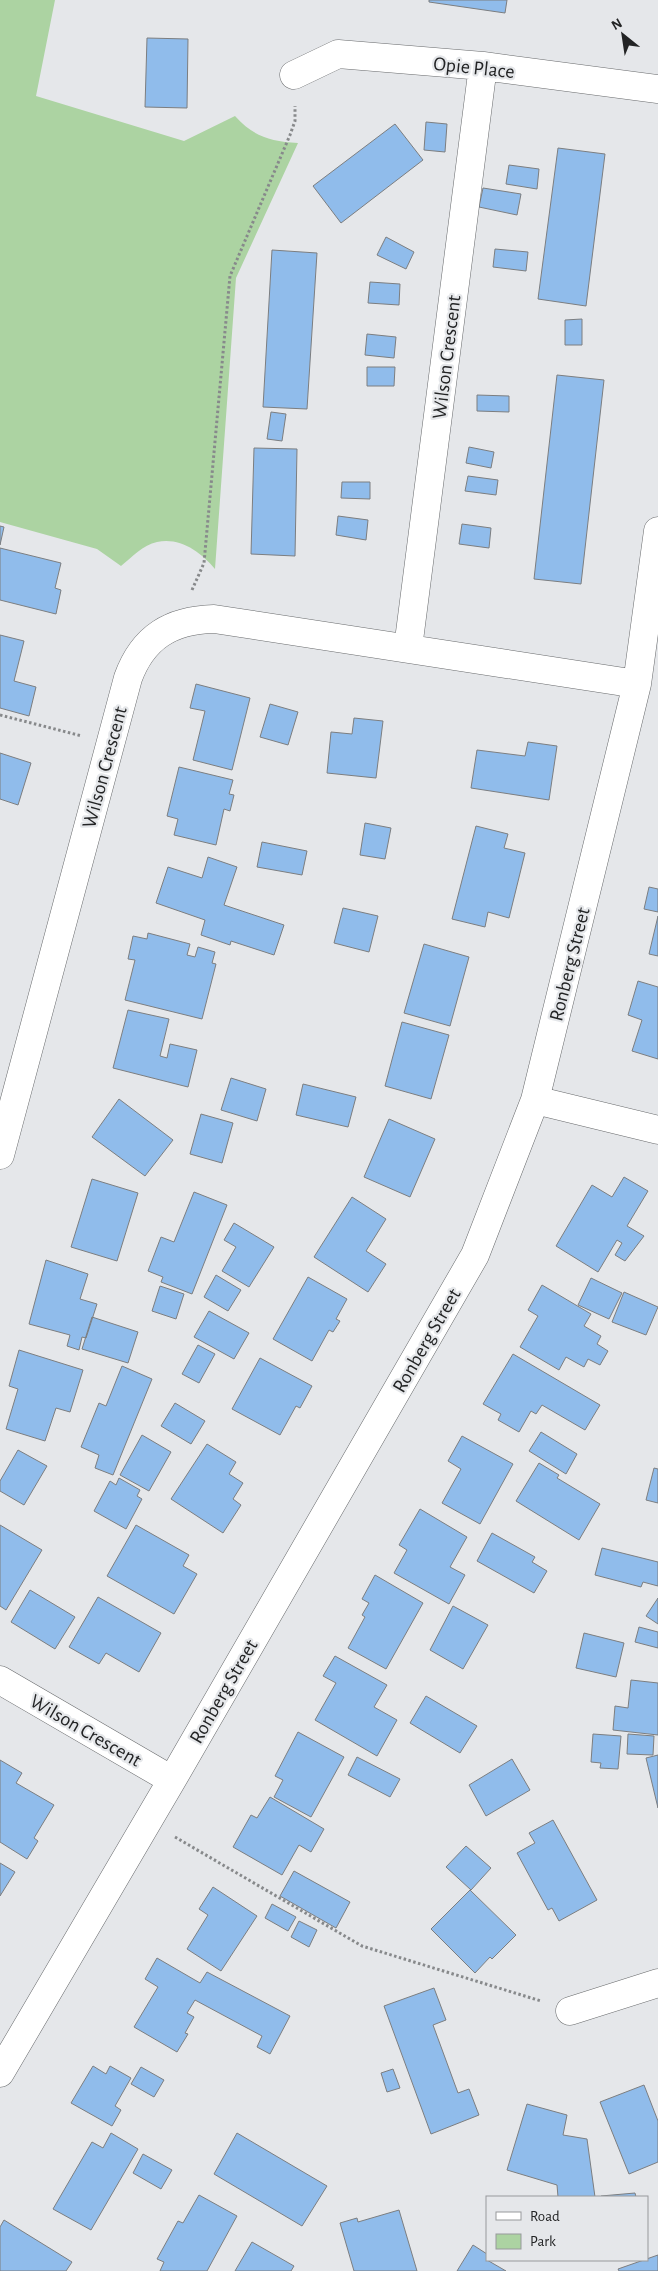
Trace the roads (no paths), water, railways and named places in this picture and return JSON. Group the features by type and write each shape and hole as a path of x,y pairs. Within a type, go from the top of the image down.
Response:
{"street":[{"name":"Opie Place","path":"294,75 338,54 483,66 658,89"},
{"name":"Wilson Crescent","path":"408,648 483,66"},
{"name":"Ronberg Street","path":"0,2073 172,1780 475,1255 535,1100 637,684 658,531"},
{"name":"Wilson Crescent","path":"0,1155 110,743 135,660 149,641 178,623 214,619 637,684"},
{"path":"535,1100 658,1130"},
{"name":"Wilson Crescent","path":"0,1680 172,1780"},
{"path":"570,2011 658,1983"}]}
